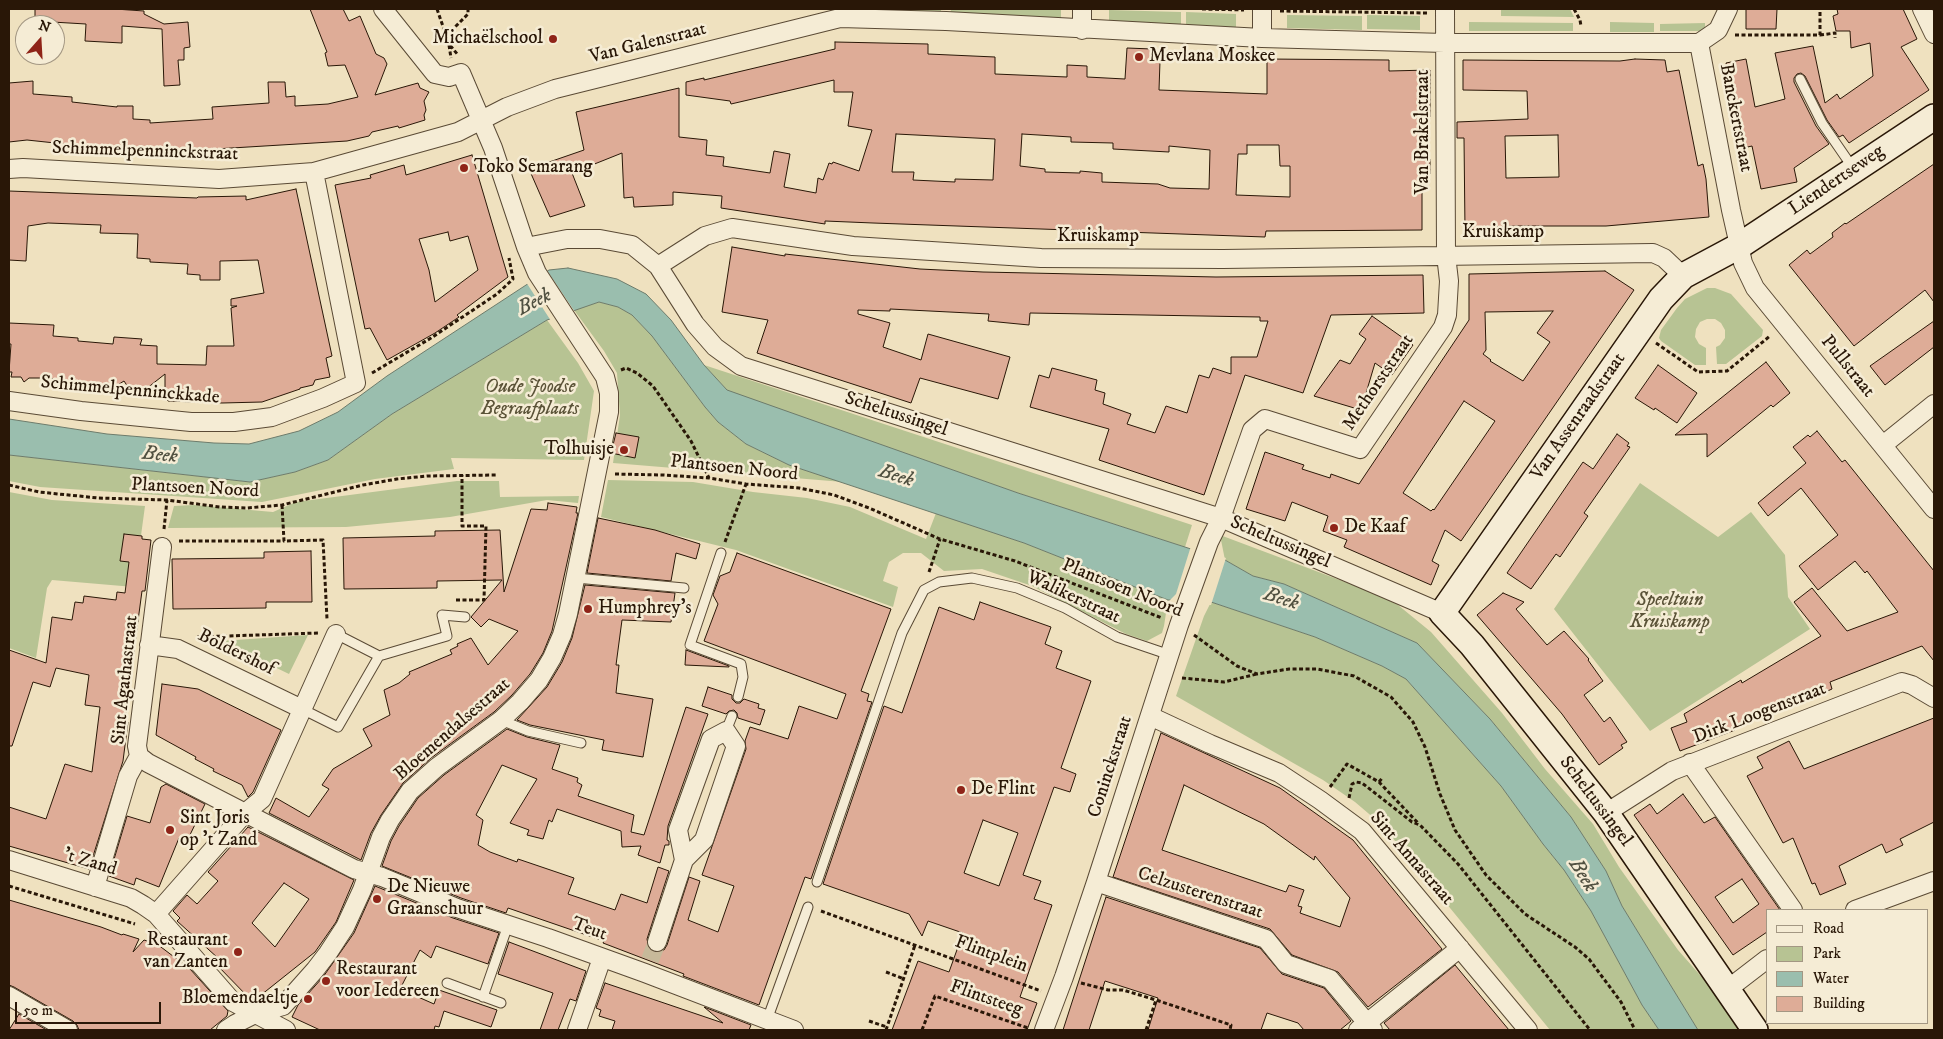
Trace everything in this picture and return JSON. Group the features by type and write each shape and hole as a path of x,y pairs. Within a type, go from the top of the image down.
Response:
{"street":[{"name":"Bloemendalsestraat","path":"226,1030 255,1014 283,1006 315,970 345,927 390,820 410,791 437,767 500,720 520,702 533,687 552,658 564,628 576,578 609,412 608,393 604,377 537,273 526,247 493,148 461,73 449,77 435,74 384,9"},
{"path":"1082,9 1082,30"},
{"path":"1718,30 1728,9"},
{"path":"1922,9 1934,34"},
{"path":"1262,10 1262,38"},
{"name":"Van Brakelstraat","path":"1445,11 1446,255"},
{"name":"Van Galenstraat","path":"481,120 507,107 555,89 841,14 1082,30 1262,38 1445,42 1699,43"},
{"name":"Banckertstraat","path":"1718,30 1699,43 1739,246"},
{"name":"Liendertseweg","path":"1739,246 1934,117"},
{"name":"Schimmelpenninckstraat","path":"9,170 23,168 219,179 314,172 458,132 481,120"},
{"path":"314,172 356,383"},
{"name":"Kruiskamp","path":"658,266 705,236 732,228 853,246 1041,258 1223,259 1653,253 1664,258 1683,276"},
{"path":"526,247 567,239 600,239 632,245 658,266"},
{"name":"Van Assenraadstraat","path":"1442,613 1661,299 1683,276 1739,246"},
{"name":"Pullstraat","path":"1739,246 1743,262 1755,288 1934,509"},
{"name":"Methorststraat","path":"1221,518 1252,430 1265,419 1360,449 1443,327 1447,315 1449,281 1446,255"},
{"name":"Scheltussingel","path":"658,266 695,324 715,347 741,366 1221,518 1442,613 1472,645 1606,813 1756,1030"},
{"name":"Schimmelpenninckkade","path":"9,401 81,411 191,422 234,422 272,417 323,398 356,383"},
{"path":"1883,445 1934,404"},
{"name":"Coninckstraat","path":"1044,1030 1096,882 1182,617 1209,542 1221,518"},
{"name":"Sint Agathastraat","path":"94,886 128,776 139,756 136,746 149,645 170,544"},
{"path":"156,914 245,813 262,799 336,634"},
{"name":"Boldershof","path":"149,645 178,649 302,709"},
{"name":"Dirk Loogenstraat","path":"1606,813 1672,771 1690,763 1902,682 1912,685 1934,698"},
{"name":"Sint Annastraat","path":"1150,716 1279,773 1362,831 1528,1030"},
{"path":"657,942 684,860 704,840 736,746 729,723 711,739 678,830 684,860"},
{"name":"Teut","path":"139,756 148,763 354,869 382,877 457,908 602,958 648,967 762,1023 794,1030"},
{"path":"1690,763 1792,909"},
{"name":"'t Zand","path":"9,860 130,898 156,914 233,1002 286,1030"},
{"path":"1858,909 1934,881"},
{"name":"Celzusterenstraat","path":"1096,882 1266,939 1286,964 1330,979 1365,1028"},
{"path":"1365,1028 1460,948"},
{"path":"577,1030 602,958"},
{"path":"1728,990 1766,960"},
{"path":"9,996 68,1030"}],"lane":[{"path":"1800,79 1822,123 1854,170"},
{"path":"721,553 690,645 742,664 743,677 738,697"},
{"path":"576,578 684,588"},
{"name":"Walikerstraat","path":"924,590 939,582 972,578 1016,588 1065,608 1117,637 1170,655"},
{"path":"817,882 902,633 924,590"},
{"path":"336,634 379,656 447,636 442,616 465,616"},
{"name":"Boldershof","path":"302,709 338,727 379,656"},
{"path":"500,720 528,731 581,743"},
{"path":"762,1023 808,907"},
{"path":"484,997 508,925"},
{"path":"447,983 501,1003"}],"path":[{"path":"437,9 449,44"},
{"path":"445,34 451,31 468,14 468,9"},
{"path":"1202,9 1445,11"},
{"path":"1820,9 1820,35"},
{"path":"1718,30 1737,35 1835,34 1835,38"},
{"path":"356,383 431,338 497,294 513,279 508,252 526,247"},
{"path":"1639,331 1698,372 1727,371 1784,324"},
{"path":"604,377 626,368 637,373 653,386 691,441 708,478"},
{"name":"Plantsoen Noord","path":"597,473 708,478 746,484 798,488 834,495 940,539 1182,617 1237,666 1257,674"},
{"path":"442,616 441,600 484,600 486,526 462,526 462,475"},
{"name":"Plantsoen Noord","path":"9,485 39,492 98,498 167,500 220,507 248,508 282,505 397,479 498,475"},
{"path":"721,553 746,484"},
{"path":"167,500 170,544 323,540 327,618 336,634"},
{"path":"282,505 284,541"},
{"path":"924,590 940,539"},
{"path":"170,648 173,636 218,638 307,633 336,634"},
{"path":"1164,676 1224,682 1257,674 1289,670 1316,670 1354,676 1391,697 1413,722 1425,747 1440,794 1455,830 1486,875 1525,914 1575,947 1589,959 1621,1002 1635,1030"},
{"path":"1334,782 1347,764 1379,782 1458,864 1590,1030"},
{"path":"1379,782 1383,777"},
{"path":"1339,814 1350,798 1352,784 1356,782 1367,786 1412,822 1420,825"},
{"path":"9,886 141,925 156,914"},
{"name":"Flintplein","path":"808,907 1056,996"},
{"path":"868,1020 886,1029 916,945"},
{"path":"886,972 904,979"},
{"path":"1064,977 1108,990 1123,990 1156,1000 1231,1025 1230,1030"},
{"name":"Flintsteeg","path":"922,1030 935,996 1033,1030"},
{"path":"1146,1030 1156,1000"}],"green space":[{"path":"870,9 941,9 941,16 870,14"},
{"path":"951,9 1061,9 1061,21 950,16"},
{"path":"1501,9 1570,9 1574,17 1501,16"},
{"path":"1109,10 1181,12 1181,26 1109,24"},
{"path":"1186,12 1236,14 1236,28 1186,26"},
{"path":"1287,15 1362,16 1362,30 1287,28"},
{"path":"1367,15 1420,16 1420,30 1367,29"},
{"path":"1469,22 1573,23 1573,31 1469,31"},
{"path":"1610,22 1654,23 1654,32 1610,32"},
{"path":"1705,23 1705,31 1660,31 1660,24"},
{"path":"1707,288 1715,288 1731,294 1763,330 1762,336 1726,364 1717,364 1716,347 1725,338 1725,330 1721,323 1715,319 1707,319 1700,322 1696,329 1695,337 1699,344 1706,348 1706,365 1695,365 1659,338 1661,330 1685,299"},
{"path":"599,302 618,307 632,315 652,336 718,422 746,444 789,465 843,482 613,463 620,415 617,373 604,351 574,310"},
{"name":"Oude Joodse Begraafplaats","path":"547,320 578,363 594,391 584,460 451,458 454,469 375,479 262,502 40,487 9,481 9,455 250,482 295,472 328,460 392,414"},
{"path":"704,365 1192,525 1185,547 1018,493 741,396 727,390"},
{"path":"608,480 693,482 753,492 807,498 850,507 926,539 936,513 1024,543 1168,600 1164,626 1162,633 1147,641 1126,634 1032,586 982,569 944,571 921,553 903,553 889,562 883,581 898,587 893,607 736,550 601,517"},
{"path":"457,481 499,481 500,497 579,496 578,503 547,500 450,517 346,527 168,528 174,506 194,505 273,512 296,502"},
{"name":"Speeltuin Kruiskamp","path":"1640,483 1718,537 1751,512 1785,555 1788,597 1810,629 1650,731 1554,609"},
{"path":"9,492 52,500 145,506 134,587 52,580 47,588 36,658 9,648"},
{"path":"1220,535 1377,594 1398,605 1431,632 1502,713 1545,769 1593,824 1619,867 1678,950 1714,991 1741,1030 1698,1030 1622,906 1606,871 1571,817 1490,719 1417,643 1284,584 1253,576 1225,560"},
{"path":"1211,602 1315,637 1382,666 1406,679 1501,786 1564,870 1591,911 1642,1005 1659,1030 1550,1030 1382,825 1355,802 1323,780 1176,696 1204,616"},
{"path":"308,635 289,674 221,641"}],"water":[{"name":"Beek","path":"568,268 617,279 646,294 671,320 704,365 727,390 1018,493 1225,560 1253,576 1284,584 1417,643 1490,719 1571,817 1606,871 1622,906 1698,1030 1659,1030 1642,1005 1591,911 1564,870 1501,786 1406,679 1382,666 1315,637 1211,602 1168,600 1024,543 789,465 746,444 718,422 652,336 632,315 618,307 599,302 547,320 392,414 328,460 295,472 250,482 9,455 9,419 107,434 214,443 249,444 299,431 338,412 387,376 549,270"}],"pier":[{"path":"546,269 575,312 551,321 526,282"},
{"path":"1191,546 1226,558 1211,605 1163,601 1169,601 1176,594"}],"building":[{"path":"35,9 115,9 144,11 144,14 164,24 188,22 190,47 184,48 184,60 178,60 180,85 164,86 162,29 122,26 122,43 85,41 86,24 65,23 65,15 35,15"},
{"path":"310,9 343,9 349,21 360,16 376,54 384,58 387,64 375,95 418,83 420,88 429,92 424,101 426,110 425,120 399,128 398,126 372,132 369,136 347,141 149,153 27,140 9,142 9,83 33,81 33,94 72,97 72,102 117,107 133,106 133,119 150,120 150,123 213,119 212,107 269,103 268,82 285,82 286,97 295,96 295,106 328,104 358,97 345,65 328,66 325,53 327,52"},
{"path":"1746,9 1777,9 1776,29 1746,29"},
{"path":"1837,9 1903,9 1917,39 1901,47 1929,90 1849,143 1843,135 1839,137 1827,120 1805,76 1801,73 1797,74 1794,82 1816,126 1829,144 1794,168 1797,182 1761,189 1752,146 1739,149 1734,127 1738,126 1726,63 1746,59 1755,107 1785,99 1775,53 1813,46 1825,103 1837,94 1840,99 1873,76 1870,43 1851,48 1850,31 1836,31 1833,16 1838,14"},
{"path":"835,42 928,44 928,54 995,57 995,74 1067,77 1067,65 1087,66 1087,77 1125,79 1127,48 1152,49 1151,61 1160,61 1159,90 1267,94 1267,59 1389,60 1389,71 1430,70 1430,117 1419,118 1419,159 1430,159 1430,174 1422,174 1422,230 1266,231 1265,237 825,221 825,224 721,208 722,196 673,192 673,205 634,207 633,197 624,198 622,153 572,173 585,206 550,217 529,169 584,150 576,112 679,88 679,137 707,140 706,155 724,157 723,166 770,173 774,151 790,154 784,187 816,193 818,178 823,180 829,163 832,164 833,162 859,171 872,130 848,126 853,92 834,92 834,80 731,104 730,101 686,95 686,82 704,78 704,80 835,49","holes":["896,134 995,139 993,180 955,179 955,182 913,180 914,172 892,172","1022,134 1071,137 1071,142 1113,143 1113,149 1169,152 1169,146 1210,150 1209,189 1170,188 1158,184 1102,182 1102,173 1080,171 1080,173 1045,172 1045,169 1020,166","1247,145 1279,145 1280,166 1290,166 1290,197 1236,195 1238,154 1247,154"]},
{"path":"1635,59 1665,60 1667,72 1679,70 1698,166 1703,164 1709,217 1606,226 1481,227 1481,229 1465,230 1464,138 1457,138 1457,122 1528,119 1527,91 1463,90 1463,60 1620,61","holes":["1558,135 1559,177 1506,178 1505,136"]},
{"path":"472,155 508,277 457,315 459,317 387,360 370,328 365,329 335,185 371,178 370,175 404,165 406,175","holes":["448,232 450,241 468,236 478,270 435,302 429,270 419,239"]},
{"path":"1934,164 1934,302 1925,290 1854,346 1789,265 1807,250 1810,254 1833,237 1832,233 1845,223"},
{"path":"296,189 332,356 326,358 330,377 315,380 313,385 262,402 222,403 168,401 165,398 165,374 146,389 128,387 124,381 116,386 91,384 90,389 62,385 58,388 52,378 29,378 24,382 21,377 11,377 12,372 9,372 11,344 9,344 9,323 54,325 53,336 78,338 78,341 113,344 114,337 142,339 140,345 157,346 157,364 206,365 207,346 234,346 231,308 237,306 231,306 231,299 264,293 258,260 220,261 220,280 200,280 200,275 187,274 188,264 150,262 150,259 137,258 138,234 100,233 101,225 48,223 28,226 26,261 9,260 9,191 197,198 246,196 246,200"},
{"path":"732,247 785,256 785,254 920,269 983,272 1216,277 1423,275 1424,313 1331,315 1303,393 1245,375 1204,495 1099,460 1109,429 1030,407 1039,375 1049,378 1052,368 1097,380 1095,390 1105,393 1103,404 1131,414 1127,424 1155,433 1166,406 1187,413 1199,375 1209,378 1213,368 1231,374 1231,357 1257,357 1268,321 1260,321 1260,317 1030,313 1029,325 988,321 989,314 890,309 890,311 858,310 858,314 890,323 883,347 921,360 928,334 1010,357 998,399 920,378 911,403 757,353 768,320 722,312"},
{"path":"1605,271 1634,290 1461,541 1445,530 1432,561 1439,565 1431,585 1344,547 1347,540 1323,531 1328,516 1292,502 1285,521 1246,509 1265,452 1304,465 1302,469 1330,478 1331,474 1359,484 1469,320 1469,274","holes":["1553,311 1537,333 1550,342 1523,381 1490,361 1483,354 1486,350 1485,312","1464,401 1495,421 1434,510 1431,511 1403,493"]},
{"path":"1372,316 1413,345 1392,375 1375,363 1361,410 1314,396 1340,360 1350,364 1366,339 1359,334"},
{"path":"1934,321 1934,347 1885,385 1870,366"},
{"path":"1766,362 1790,393 1773,407 1771,405 1707,457 1707,434 1675,435"},
{"path":"1658,365 1697,393 1677,423 1655,408 1654,410 1635,398"},
{"path":"1817,431 1842,462 1845,460 1934,571 1934,661 1922,646 1830,682 1832,689 1823,693 1792,706 1773,710 1735,727 1735,730 1680,751 1671,728 1687,722 1684,714 1741,680 1742,683 1821,636 1794,602 1812,588 1847,631 1898,612 1867,571 1865,573 1855,561 1818,590 1799,566 1838,535 1801,488 1768,516 1758,503 1806,463 1793,447 1808,435 1810,437"},
{"name":"Tolhuisje","path":"616,433 639,437 635,458 611,453"},
{"path":"1617,434 1629,443 1627,446 1630,447 1584,513 1588,516 1560,557 1556,554 1531,589 1507,573 1583,462 1593,469"},
{"path":"548,503 577,507 576,513 578,513 552,631 543,653 530,674 512,695 494,712 431,758 403,783 371,833 361,860 269,813 276,798 309,817 329,789 322,785 333,769 372,746 363,729 390,715 384,690 399,683 410,674 409,672 452,654 450,650 458,646 457,644 471,638 488,665 518,631 489,619 481,627 471,617 502,580 437,581 437,588 344,589 343,538 435,536 435,531 500,530 504,592 531,509 547,510"},
{"path":"598,518 655,530 700,544 696,559 676,553 671,581 587,573"},
{"path":"124,534 142,536 142,539 151,540 145,591 142,591 129,688 125,722 128,722 123,761 89,869 9,846 9,807 46,819 65,764 92,772 100,707 85,705 89,675 56,668 50,687 33,682 12,746 9,746 9,650 46,663 52,617 72,620 75,602 83,603 84,596 116,600 117,592 125,593 129,562 120,561"},
{"path":"311,551 312,602 266,602 266,608 173,609 172,559 264,558 264,552"},
{"path":"737,553 891,609 861,691 869,694 867,701 872,702 811,879 805,877 759,1005 603,943 604,941 508,908 506,913 461,898 382,866 391,841 418,798 444,775 507,729 527,737 560,745 552,769 578,778 577,782 582,785 578,796 634,815 631,832 644,835 686,707 708,714 668,826 667,840 669,845 665,845 660,863 638,855 641,846 622,847 621,831 557,809 552,822 549,820 543,839 527,835 529,830 510,823 537,779 502,765 476,815 483,820 478,845 490,852 517,862 518,859 574,878 568,894 615,910 621,894 647,903 658,867 669,871 647,939 649,949 654,952 664,950 667,945 689,877 700,881 688,920 718,932 734,886 702,875 746,749 745,741 750,727 788,739 799,706 837,719 846,694 704,641 718,604 713,595 720,576 730,572"},
{"path":"585,585 675,593 671,622 622,620 616,665 619,665 616,693 653,699 643,757 602,750 604,740 530,725 517,720 547,687 562,662 572,638"},
{"path":"1503,593 1524,602 1516,609 1547,645 1564,631 1589,659 1603,681 1584,695 1604,722 1610,717 1627,742 1621,745 1623,748 1599,765 1562,714 1477,615"},
{"name":"De Flint","path":"980,602 1051,627 1045,644 1062,651 1056,668 1091,681 1061,768 1076,774 1070,792 1054,787 1023,875 1041,881 1034,899 1052,905 1020,997 1037,1003 1027,1030 892,1030 918,961 949,972 963,933 928,921 922,936 909,914 823,884 884,706 902,713 939,607 974,620","holes":["983,820 1018,833 999,886 964,873"]},
{"path":"686,650 729,666 729,667 685,665"},
{"path":"162,684 198,689 281,730 253,792 248,797 242,785 213,771 214,769 195,759 196,757 156,735"},
{"path":"708,687 732,695 732,699 736,703 740,703 744,699 759,704 758,708 765,710 760,725 738,718 734,710 726,714 702,706"},
{"path":"1934,718 1934,822 1900,839 1903,845 1886,853 1882,844 1839,866 1846,884 1820,895 1815,883 1812,884 1793,838 1783,843 1747,776 1763,768 1757,757 1789,741 1804,769"},
{"path":"1161,733 1280,788 1353,840 1442,949 1368,1007 1338,972 1292,955 1270,929 1113,877","holes":["1184,785 1264,824 1314,860 1315,856 1350,898 1340,927 1300,913 1302,907 1298,906 1304,890 1289,885 1286,892 1162,850"]},
{"name":"Sint Joris op 't Zand","path":"166,784 205,804 187,841 179,838 159,887 136,878 134,885 109,876 127,816 150,823 161,787"},
{"path":"1683,794 1704,823 1715,817 1779,909 1766,909 1766,933 1733,955 1634,815 1650,804 1657,814","holes":["1742,879 1759,904 1733,923 1715,897"]},
{"path":"248,827 354,880 336,922 315,952 256,999 250,999 215,963 229,968 177,921 180,918 173,911 187,895 197,904 218,881 208,872","holes":["284,883 309,899 275,947 252,923"]},
{"path":"375,886 453,918 499,933 488,964 436,946 431,958 420,950 400,989 434,1004 439,990 497,1010 491,1027 444,1011 439,1027 435,1026 434,1030 320,1030 292,1017 298,1005 323,977 354,933"},
{"path":"1106,897 1260,948 1282,974 1324,988 1351,1021 1340,1030 1304,1030 1298,1023 1267,1013 1261,1030 1148,1030 1158,998 1105,981 1089,1030 1063,1030"},
{"path":"9,900 139,939 133,952 144,940 157,944 190,969 228,1011 227,1016 210,1030 79,1030 73,1021 9,985"},
{"path":"509,942 586,971 576,1001 570,999 558,1030 540,1030 553,993 498,974"},
{"path":"1455,965 1509,1030 1390,1030 1384,1023"},
{"path":"605,983 723,1023 704,1007 751,1025 749,1030 612,1030 615,1021 599,1016 601,1010 596,1008"},
{"path":"19,1014 45,1029 45,1030 9,1030"}],"tunnel":[{"path":"650,960 657,942"}],"place":[{"name":"Michaëlschool","path":"553,39"},
{"name":"Mevlana Moskee","path":"1139,57"},
{"name":"Toko Semarang","path":"464,168"},
{"name":"Tolhuisje","path":"624,450"},
{"name":"De Kaaf","path":"1334,528"},
{"name":"Humphrey's","path":"588,609"},
{"name":"De Flint","path":"961,790"},
{"name":"Sint Joris op 't Zand","path":"170,830"},
{"name":"De Nieuwe Graanschuur","path":"377,899"},
{"name":"Restaurant van Zanten","path":"238,952"},
{"name":"Restaurant voor Iedereen","path":"326,981"},
{"name":"Bloemendaeltje","path":"308,999"}]}
